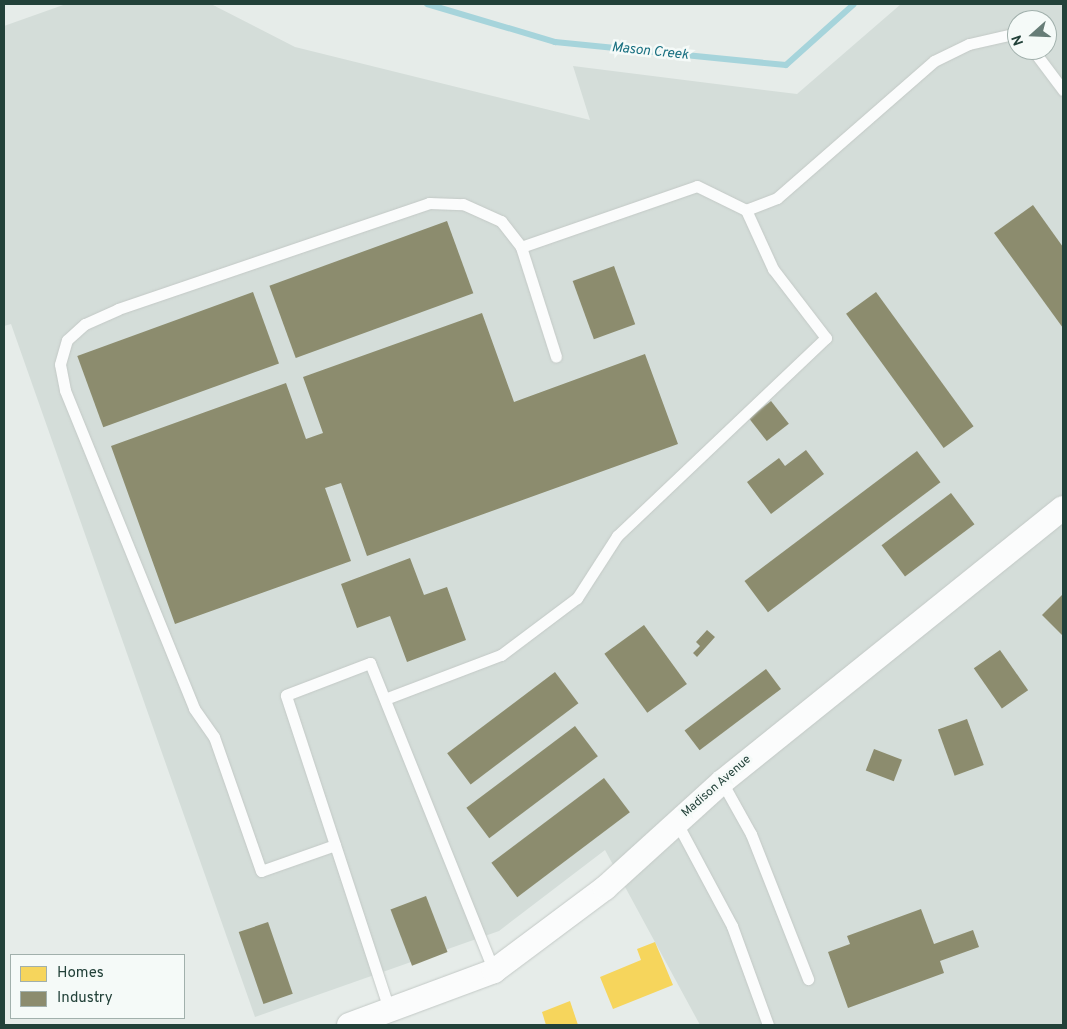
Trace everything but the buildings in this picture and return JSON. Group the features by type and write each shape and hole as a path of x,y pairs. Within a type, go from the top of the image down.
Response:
{"street":[{"name":"Madison Avenue","path":"348,1025 494,971 604,888 722,782 1063,508"}],"lane":[{"path":"746,210 777,198 934,61 969,44 1007,34"},
{"path":"1040,60 1063,90"},
{"path":"384,699 502,655 577,598 617,536 826,338 773,269 746,210 697,186 521,247"},
{"path":"335,845 260,870 214,737 194,708 65,390 60,364 67,340 85,324 118,309 429,203 463,204 501,221 521,247 556,357"},
{"path":"390,1009 286,695 370,664 494,971"},
{"path":"722,782 751,834 808,979"},
{"path":"677,823 732,926 768,1025"}],"shaded area":[{"path":"66,4 211,4 295,47 590,120 573,66 797,94 901,4 1063,4 1063,1025 700,1025 605,850 499,931 255,1017 11,324 4,326 4,26"}],"waterway":[{"name":"Mason Creek","path":"427,4 555,42 786,65 854,4"}]}
